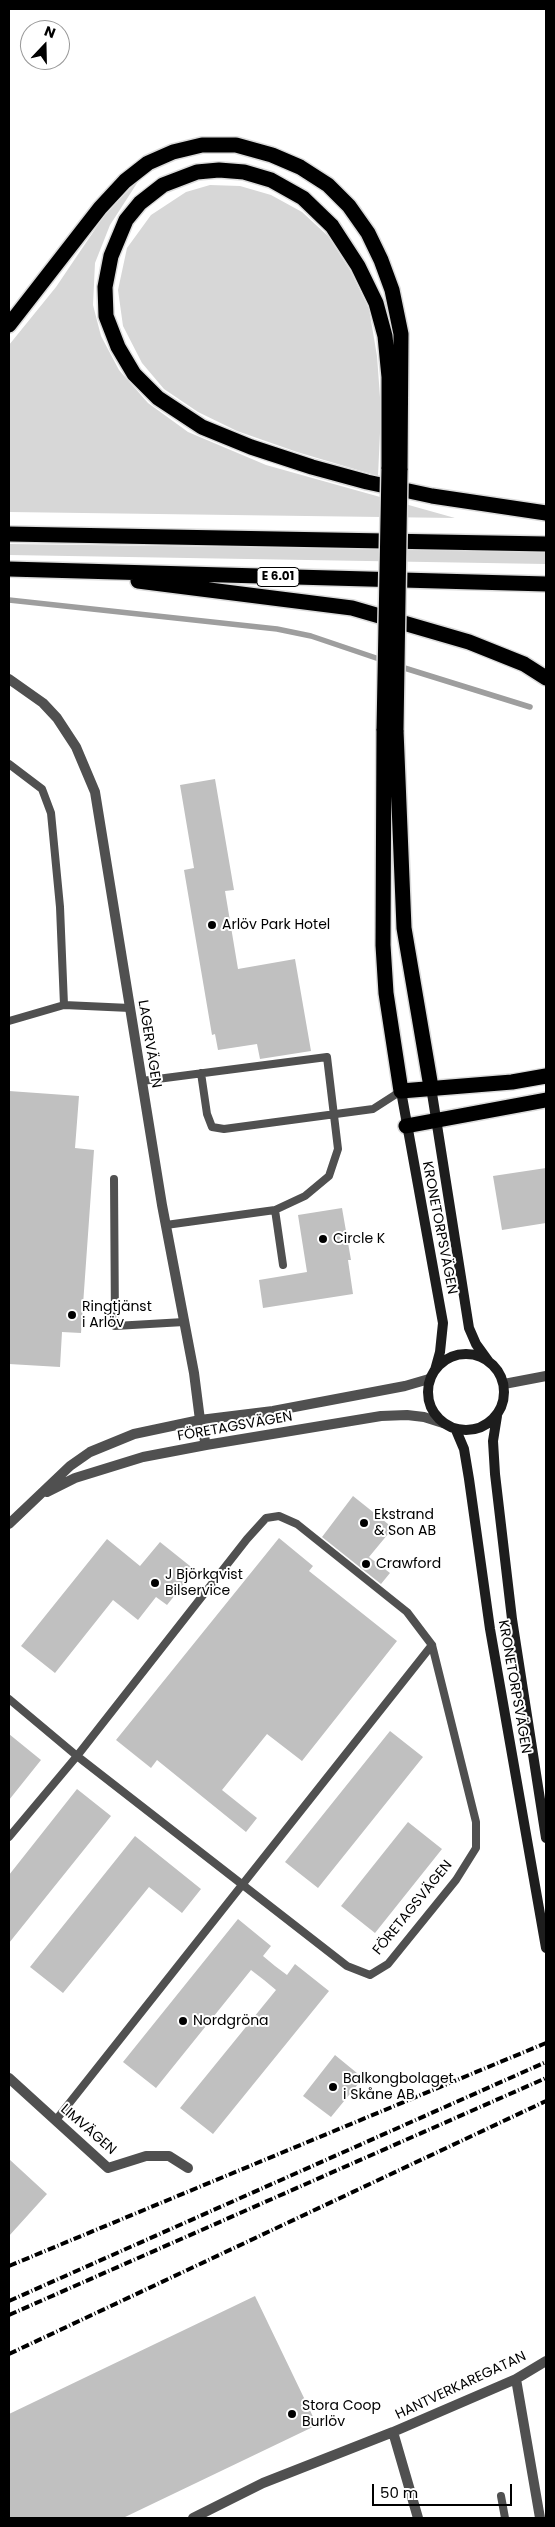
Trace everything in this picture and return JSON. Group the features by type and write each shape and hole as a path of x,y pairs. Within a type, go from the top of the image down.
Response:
{"highway":[{"path":"9,325 100,208 125,180 148,163 173,152 202,145 236,145 272,155 300,167 328,185 349,206 368,234 381,260 392,290 401,334 394,469 390,729 383,945 386,993 401,1091 431,1087 512,1082 546,1076"},
{"path":"394,469 385,336 376,303 358,266 332,226 303,198 271,180 244,172 219,170 197,172 163,185 140,203 126,220 111,256 106,287 106,316 118,347 134,374 158,398 202,427 251,447 312,466 366,482 432,496 546,513"},
{"path":"9,534 546,544"},
{"name":"E 6.01","path":"9,570 546,584"},
{"path":"47,570 352,608 469,642 524,664 546,678"},
{"path":"390,729 404,928 431,1087"},
{"path":"406,1126 436,1122 546,1100"}],"main road":[{"name":"KRONETORPSVÄGEN","path":"431,1087 469,1328 476,1344 489,1362"},
{"name":"KRONETORPSVÄGEN","path":"401,1091 443,1323 440,1352 432,1374"},
{"path":"460,1354 476,1355 489,1362 499,1372 504,1384 502,1406 497,1416 478,1429 456,1430 443,1424 432,1411 427,1395 432,1374 446,1359 460,1354"},
{"name":"KRONETORPSVÄGEN","path":"497,1416 494,1441 494,1474 512,1619 546,1838"},
{"name":"KRONETORPSVÄGEN","path":"456,1430 464,1449 490,1629 546,1948"}],"street":[{"name":"LAGERVÄGEN","path":"9,679 43,703 57,718 76,747 92,783 101,824 166,1225 206,1445"},
{"name":"FÖRETAGSVÄGEN","path":"9,1524 70,1466 90,1452 134,1434 200,1420 273,1411 405,1386 432,1374"},
{"path":"504,1384 546,1376"},
{"name":"FÖRETAGSVÄGEN","path":"37,1497 75,1478 143,1457 206,1445 381,1416 407,1415 424,1417 443,1424"},
{"name":"LIMVÄGEN","path":"9,2078 108,2168 146,2156 169,2156 188,2168"},
{"name":"HANTVERKAREGATAN","path":"193,2518 263,2484 393,2432 516,2379 546,2361"},
{"path":"516,2379 540,2518"},
{"path":"393,2432 418,2518"}],"lane":[{"path":"9,764 42,789 51,813 60,907 64,1005"},
{"path":"9,1021 64,1005 130,1008"},
{"path":"142,1081 327,1057 338,1149 329,1176 306,1196 275,1210 166,1225"},
{"path":"201,1074 207,1114 212,1127 224,1129 373,1109 401,1091"},
{"path":"114,1179 115,1326 184,1322"},
{"path":"275,1210 283,1265"},
{"name":"FÖRETAGSVÄGEN","path":"9,1699 77,1756 347,1966 370,1974 388,1964 456,1880 476,1848 476,1822 432,1644 407,1612 298,1524 279,1516 266,1518 247,1539 77,1756 9,1837"},
{"path":"56,2120 432,1644"},
{"path":"501,2496 504,2518"}],"shaded area":[{"path":"141,177 110,225 95,263 93,305 101,336 119,370 148,403 188,432 266,465 455,518 9,512 9,345 56,287 104,216"},
{"path":"210,185 240,186 271,195 302,212 328,236 351,272 369,309 377,356 381,411 378,476 297,452 237,431 198,412 164,389 142,363 123,326 118,290 127,248 151,215 186,192"},
{"path":"9,544 546,551 546,564 9,555"}],"building":[{"name":"Arlöv Park Hotel","path":"215,779 234,890 225,891 238,969 295,959 311,1051 260,1059 257,1044 218,1050 215,1034 212,1035 184,870 194,868 180,785"},
{"path":"9,1091 79,1096 75,1148 94,1150 81,1333 62,1332 60,1367 9,1364"},
{"path":"546,1168 546,1223 502,1230 493,1176"},
{"path":"342,1208 351,1260 348,1260 353,1294 263,1308 259,1280 307,1272 298,1215"},
{"name":"Ekstrand & Son AB","path":"353,1496 393,1528 369,1557 390,1573 381,1584 322,1537"},
{"path":"279,1538 313,1566 309,1571 397,1641 302,1761 267,1734 222,1790 257,1818 246,1832 157,1760 151,1768 116,1740"},
{"path":"107,1539 140,1566 160,1542 195,1570 167,1605 156,1597 138,1620 113,1600 55,1673 21,1646"},
{"path":"390,1731 423,1757 318,1888 285,1862"},
{"path":"9,1734 41,1760 9,1800"},
{"path":"77,1789 111,1816 9,1943 9,1875"},
{"path":"408,1822 442,1849 375,1933 341,1906"},
{"path":"135,1836 201,1889 182,1913 149,1887 63,1993 30,1967"},
{"path":"238,1919 271,1946 263,1956 275,1966 287,1975 295,1964 329,1991 213,2134 180,2108 276,1990 264,1980 251,1970 156,2088 123,2062"},
{"name":"Balkongbolaget i Skåne AB","path":"335,2055 363,2078 331,2117 303,2096"},
{"path":"9,2159 47,2194 9,2236"},
{"path":"255,2296 317,2425 123,2518 9,2518 9,2414"}],"waterway":[{"path":"9,600 277,629 311,636 385,661"},
{"path":"398,666 530,707"}],"railway":[{"path":"9,2266 546,2043"},
{"path":"9,2301 546,2062"},
{"path":"9,2315 546,2078"},
{"path":"9,2354 546,2101"}],"place":[{"name":"Arlöv Park Hotel","path":"212,925"},
{"name":"Circle K","path":"323,1239"},
{"name":"Ringtjänst i Arlöv","path":"72,1315"},
{"name":"Ekstrand & Son AB","path":"364,1523"},
{"name":"Crawford","path":"366,1564"},
{"name":"J Björkqvist Bilservice","path":"155,1583"},
{"name":"Nordgröna","path":"183,2021"},
{"name":"Balkongbolaget i Skåne AB","path":"333,2087"},
{"name":"Stora Coop Burlöv","path":"292,2414"}]}
